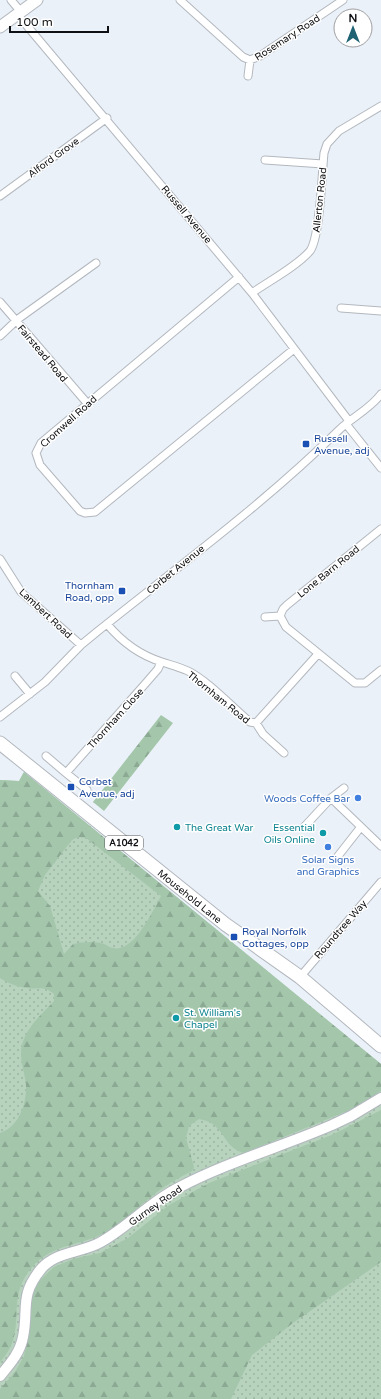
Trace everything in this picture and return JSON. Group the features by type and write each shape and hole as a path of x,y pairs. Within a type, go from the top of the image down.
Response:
{"highway":[{"name":"Mousehold Lane","path":"0,743 231,929 300,977 381,1046"}],"main road":[{"path":"0,27 37,0"}],"street":[{"name":"Russell Avenue","path":"11,0 19,13 252,292 348,422"},
{"name":"Rosemary Road","path":"180,0 243,56 250,60"},
{"name":"Rosemary Road","path":"250,60 260,56 343,0"},
{"name":"Rosemary Road","path":"248,76 250,60"},
{"name":"Allerton Road","path":"252,292 297,262 313,247 316,232 324,153 332,137 357,119 381,106"},
{"name":"Alford Grove","path":"0,196 106,118"},
{"path":"265,160 323,164"},
{"path":"0,336 16,321 96,263"},
{"name":"Cromwell Road","path":"239,277 41,443 36,453 40,465 80,510 90,514 99,509 294,349"},
{"name":"Fairstead Road","path":"0,302 87,403"},
{"path":"341,308 381,311"},
{"name":"Corbet Avenue","path":"0,717 45,682 81,645 311,458 348,422 381,394"},
{"path":"348,422 381,468"},
{"name":"Lone Barn Road","path":"280,616 283,609 287,605 381,529"},
{"name":"Lambert Road","path":"0,559 21,592 81,645"},
{"path":"265,617 280,616 286,627 355,683 365,683 381,670"},
{"name":"Thornham Road","path":"107,624 122,641 134,649 196,676 250,722 256,723 262,734 284,753"},
{"path":"256,723 318,654"},
{"name":"Thornham Close","path":"66,773 158,670 161,662"},
{"path":"15,676 30,694"},
{"path":"46,756 87,790"},
{"path":"304,827 331,798 344,788"},
{"path":"331,798 360,828 381,846"},
{"path":"338,856 360,828"},
{"name":"Roundtree Way","path":"300,977 381,882"},
{"name":"Gurney Road","path":"0,1376 15,1358 23,1337 25,1298 28,1288 42,1268 53,1259 100,1243 176,1188 332,1125 352,1116 381,1098"}],"green space":[{"path":"161,715 173,723 104,811 93,802"},
{"path":"24,772 381,1064 381,1399 0,1399 0,780 19,781"},
{"path":"24,772 381,1064 381,1091 350,1110 244,1153 238,1151 230,1145 218,1129 211,1123 199,1119 189,1126 186,1138 194,1167 192,1171 161,1189 122,1222 110,1230 92,1239 60,1248 41,1258 33,1266 25,1277 20,1288 13,1341 0,1362 0,1133 15,1122 22,1111 24,1104 26,1085 21,1051 24,1038 35,1021 54,1001 54,994 47,990 41,988 20,987 0,978 0,780 19,781","holes":["78,837 86,838 161,896 142,930 128,944 121,948 111,948 96,942 77,943 73,944 64,954 50,906 38,891 45,875 72,840"]},
{"path":"381,1110 381,1262 293,1323 252,1355 231,1399 0,1399 0,1389 15,1372 24,1356 29,1333 31,1299 38,1282 54,1267 73,1259 100,1253 128,1238 169,1205 209,1183 334,1134"}],"place":[{"name":"Russell Avenue, adj","path":"306,444"},
{"name":"Thornham Road, opp","path":"122,591"},
{"name":"Corbet Avenue, adj","path":"71,787"},
{"name":"Woods Coffee Bar","path":"358,798"},
{"name":"The Great War","path":"177,827"},
{"name":"Essential Oils Online","path":"323,833"},
{"name":"Solar Signs and Graphics","path":"328,847"},
{"name":"Royal Norfolk Cottages, opp","path":"234,937"},
{"name":"St. William's Chapel","path":"176,1018"}]}
